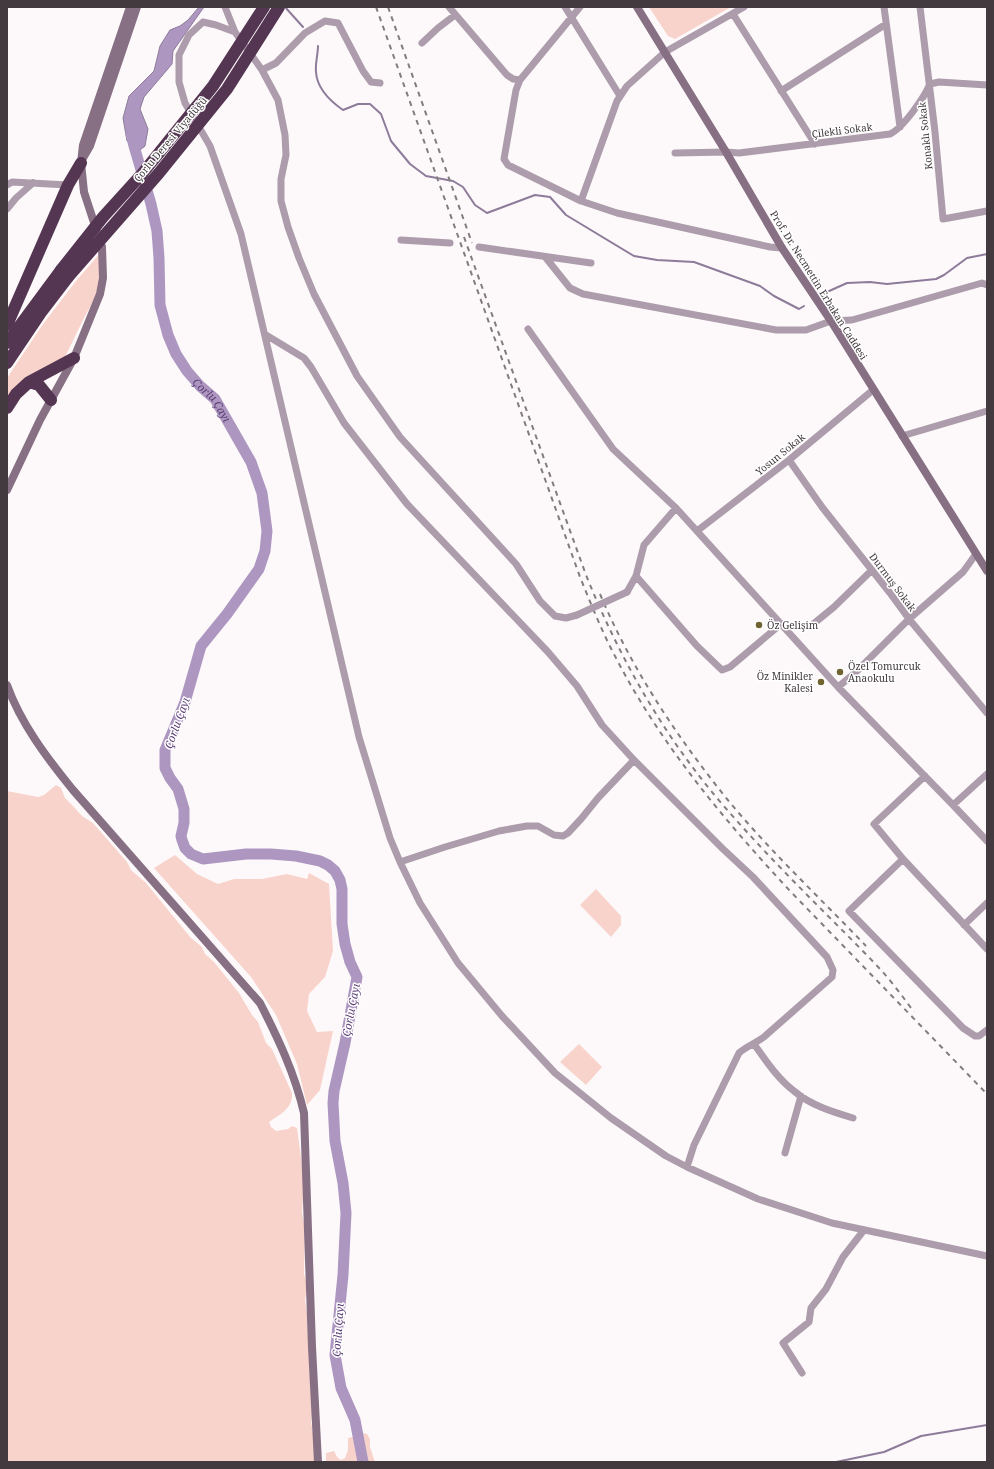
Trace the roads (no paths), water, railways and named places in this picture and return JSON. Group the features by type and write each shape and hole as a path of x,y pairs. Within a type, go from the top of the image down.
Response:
{"highway":[{"name":"Çorlu Deresi Viyadüğü","path":"65,274 104,217 142,174 213,86 264,7"},
{"name":"Çorlu Deresi Viyadüğü","path":"65,274 158,173 227,89 279,7"},
{"path":"7,325 68,185 81,163"},
{"path":"7,343 65,274"},
{"path":"7,363 65,274"},
{"path":"7,408 16,394 29,382 74,358"},
{"path":"29,382 39,385 51,400"}],"street":[{"path":"7,490 40,420 74,358 100,294 103,278 102,247 84,192 81,163 83,145 130,7"},
{"path":"81,163 90,146 137,7"},
{"path":"225,7 235,32 262,70 278,100 286,155 281,179 281,201 288,227 314,294 357,376 400,437 516,564 540,601 555,616 566,618 577,615 627,592 636,576 644,545 676,508"},
{"path":"449,7 507,75 513,79 520,80"},
{"path":"565,7 620,96"},
{"path":"580,7 520,80 516,90 504,159 508,165 581,200 617,213 770,247 782,248"},
{"name":"Prof. Dr. Necmettin Erbakan Caddesi","path":"637,7 726,152 782,248 831,321 987,571"},
{"path":"581,200 620,96 627,86 665,52 744,7"},
{"path":"884,7 900,128"},
{"name":"Konaklı Sokak","path":"920,7 930,84 943,219 987,211"},
{"path":"733,14 815,144"},
{"path":"422,43 455,15"},
{"path":"262,70 276,63 305,33 325,21 338,23 363,71 371,82 380,83"},
{"path":"235,32 203,22 189,35 179,55 178,82 185,103 210,146 241,234 266,335 359,737 390,838 420,903 458,963 502,1016 555,1073 612,1118 666,1156 758,1199 832,1223 987,1256"},
{"path":"781,91 886,24"},
{"path":"900,128 927,91 930,84 939,82 987,85"},
{"name":"Çilekli Sokak","path":"675,153 739,153 890,134 900,128"},
{"path":"7,185 12,182 68,185"},
{"path":"7,209 16,198 33,183"},
{"path":"401,240 450,243"},
{"path":"479,247 546,258 590,263"},
{"path":"546,258 570,288 583,294 776,330 806,330 831,321 852,320 982,283 987,285"},
{"path":"528,329 613,449 676,508 838,687 987,841"},
{"path":"266,335 304,358 311,367 344,423 407,504 548,652 577,686 602,725 634,760 753,878 827,957 833,970 832,977 764,1037 754,1044 746,1047 739,1053 694,1145 687,1167"},
{"name":"Yosun Sokak","path":"697,531 788,460 873,390"},
{"path":"902,436 987,411"},
{"name":"Durmuş Sokak","path":"788,460 822,507 909,619 987,713"},
{"path":"838,687 909,619 962,572 976,554"},
{"path":"812,625 834,607 872,570"},
{"path":"636,576 697,646 722,670 730,667 781,624"},
{"path":"7,685 23,720 53,765 73,790 260,1003 277,1037 294,1080 304,1113 312,1348 318,1462"},
{"path":"400,862 500,831 527,826 538,826 554,835 564,836 634,760"},
{"path":"953,805 987,774"},
{"path":"925,776 874,824 904,860 987,949"},
{"path":"904,860 849,911 963,1028 975,1036 978,1036 987,1030"},
{"path":"964,925 987,902"},
{"path":"754,1044 769,1066 794,1092 825,1109 853,1118"},
{"path":"785,1153 801,1096"},
{"path":"802,1373 783,1343 809,1322 811,1308 826,1289 843,1257 864,1230"}],"waterway":[{"path":"285,7 303,27"},
{"path":"318,46 316,66 317,78 325,94 333,103 343,110 358,104 370,104 381,114 391,141 410,164 426,176 453,181 463,187 475,205 487,213 535,195 550,197 566,215 634,256 657,260 694,262 760,286 774,296 799,309 804,306"},
{"name":"Çorlu Çayı","path":"131,134 157,231 160,305 168,335 176,354 187,371 200,386 215,399 251,462 262,493 267,531 265,551 259,569 227,614 201,646 185,702 165,750 165,768 178,789 184,809 184,823 181,836 182,840 185,848 191,854 203,859 246,854 271,854 296,856 320,861 335,871 340,880 342,889 342,924 345,944 350,962 357,977 345,1043 334,1091 333,1103 335,1141 343,1183 346,1213 343,1275 335,1355 341,1388 355,1420 363,1462"},
{"path":"827,292 847,283 870,282 887,284 936,279 967,258 987,254"},
{"path":"836,1462 884,1452 921,1436 987,1425"}],"railway":[{"path":"376,7 580,577 616,658 634,690 673,751 718,809 791,892 987,1094"},
{"path":"388,7 472,243"},
{"path":"464,237 586,575 628,666 662,724 681,752 723,805 780,868 880,969 914,1012"},
{"path":"600,594 626,649 656,701 708,775 760,837 866,946"}],"place":[{"name":"Öz Gelişim","path":"759,625"},
{"name":"Özel Tomurcuk Anaokulu","path":"840,672"},
{"name":"Öz Minikler Kalesi","path":"821,682"}]}
